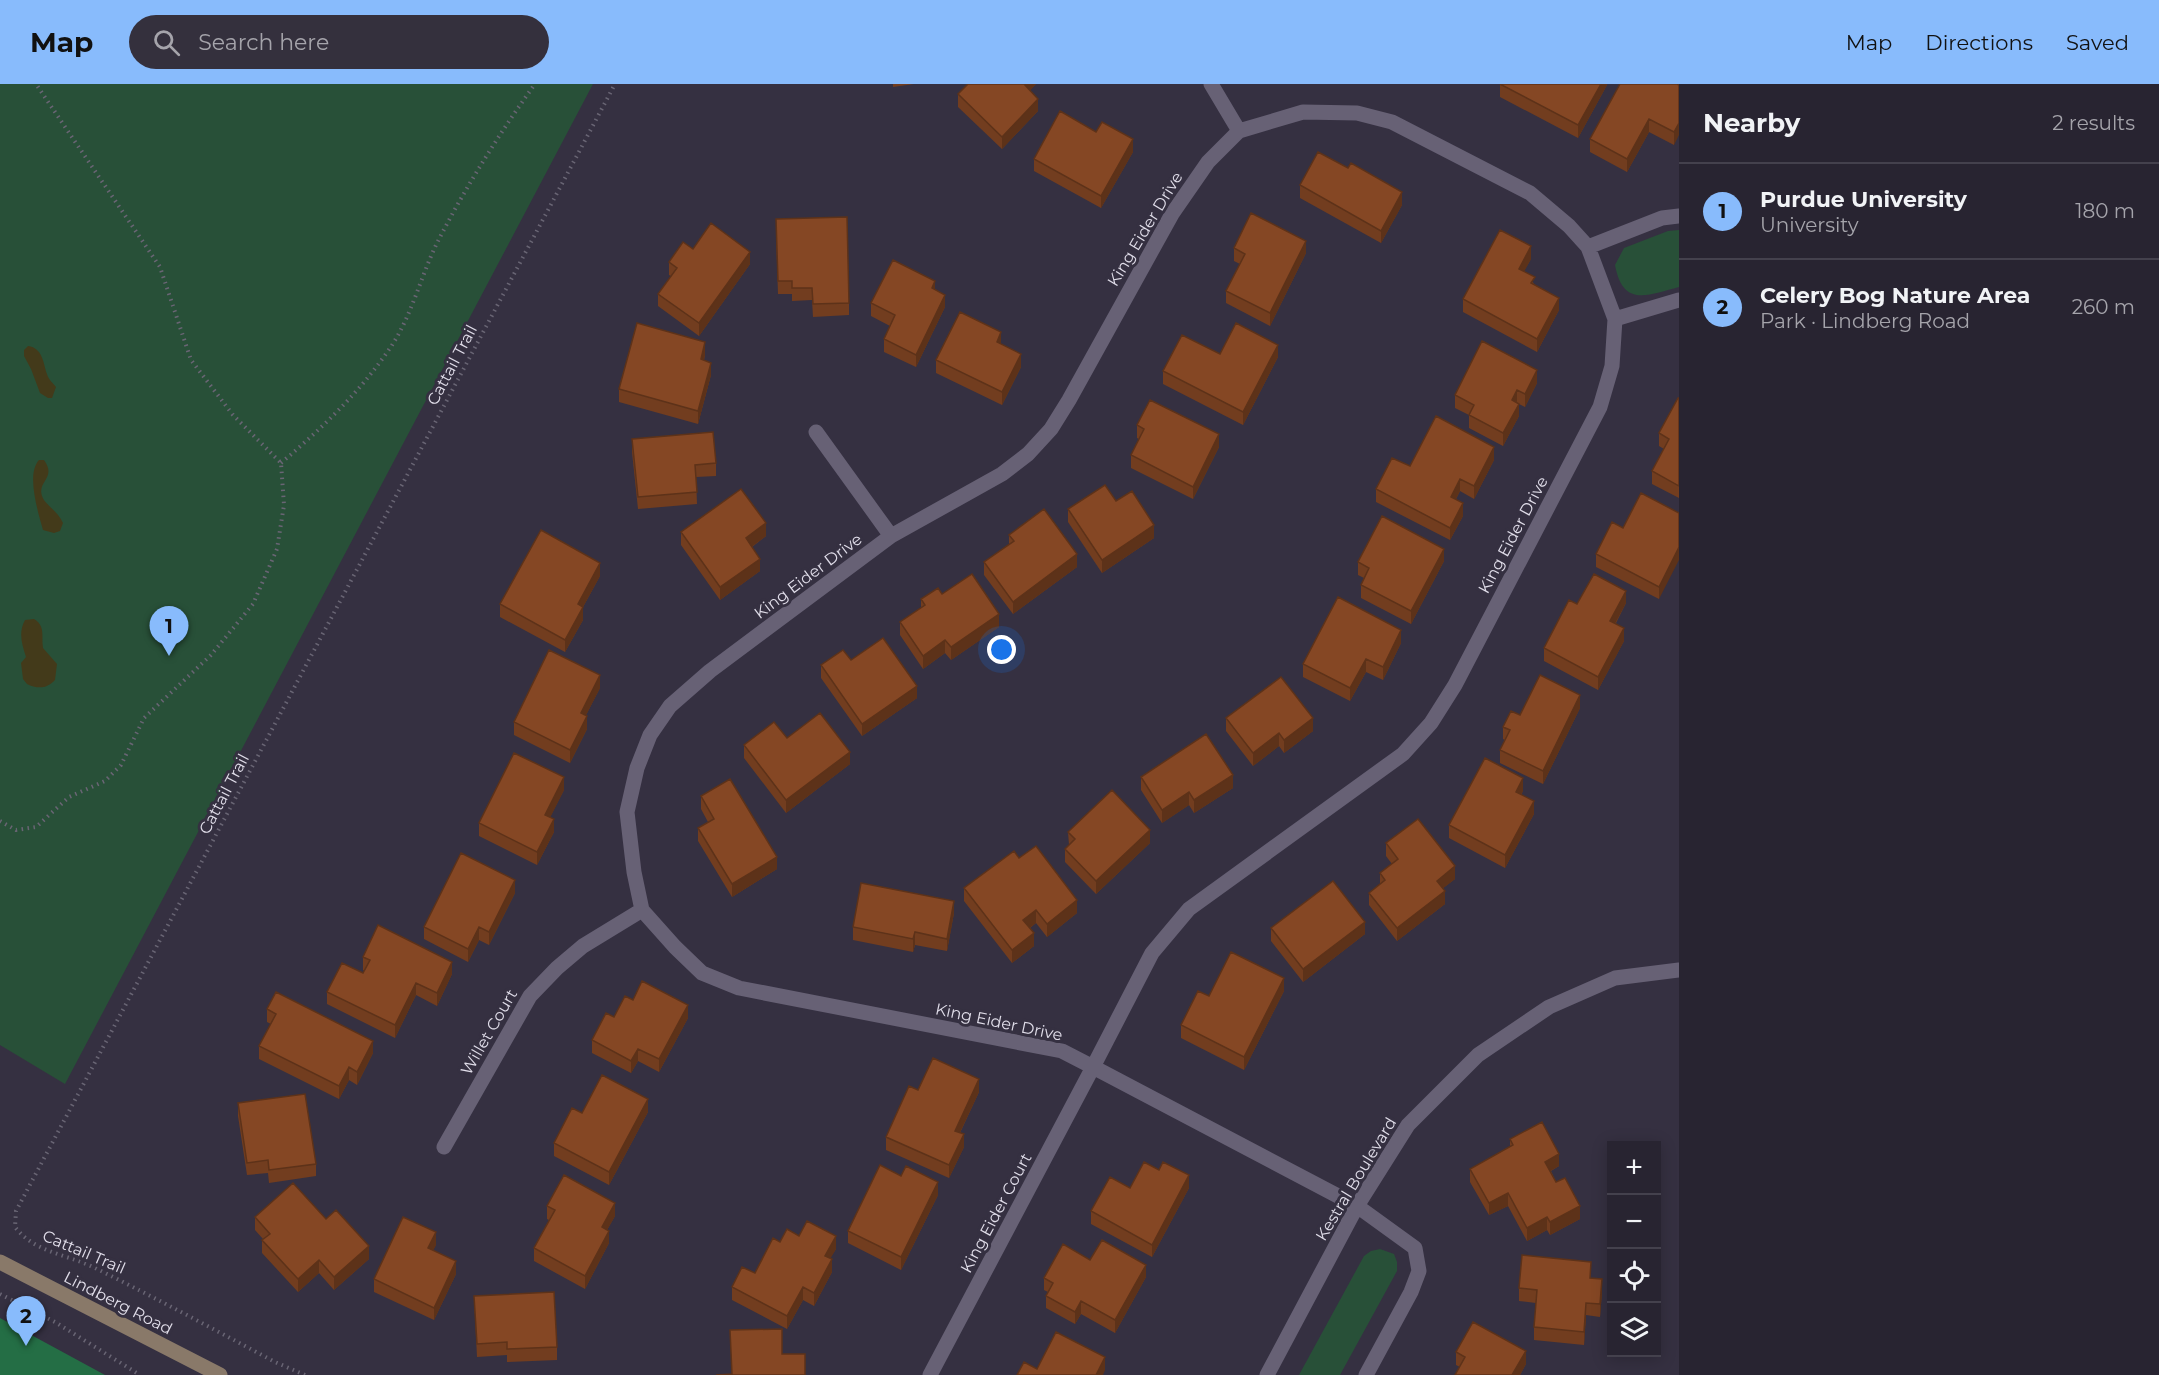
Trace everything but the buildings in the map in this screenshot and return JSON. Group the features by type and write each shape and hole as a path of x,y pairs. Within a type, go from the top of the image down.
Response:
{"main road":[{"name":"Lindberg Road","path":"0,1262 220,1375"}],"street":[{"path":"1210,84 1239,131"},
{"name":"King Eider Drive","path":"1094,1068 1152,953 1189,909 1403,754 1431,723 1455,685 1600,407 1612,366 1615,319 1588,246 1569,226 1530,193 1392,122 1357,113 1303,112 1239,131 1208,162 1172,214 1051,429 1028,454 1002,474 891,536 710,671 670,706 650,735 637,768 627,812 634,872 642,910 702,973 739,988 1062,1051 1094,1068 1357,1206 1414,1248 1419,1271 1411,1292 1366,1375"},
{"path":"1588,246 1662,218 1679,216"},
{"path":"1615,319 1679,300"},
{"path":"816,432 891,536"},
{"name":"Willet Court","path":"444,1147 530,996 556,968 583,946 642,910"},
{"name":"Kestral Boulevard","path":"1267,1375 1357,1206 1408,1125 1478,1055 1549,1007 1615,978 1679,970"},
{"name":"King Eider Court","path":"930,1375 1094,1068"}],"path":[{"path":"0,821 15,830 36,827 69,798 105,781 121,765 144,718 211,655 253,604 277,549 284,505 281,463 233,415 191,360 160,267 36,84"},
{"path":"281,463 346,404 390,350 415,299 436,245 464,193 535,84"},
{"name":"Cattail Trail","path":"305,1375 275,1362 84,1263 48,1251 24,1239 15,1227 16,1211 615,84"},
{"path":"0,1294 55,1322 140,1375"}],"green space":[{"path":"0,84 593,84 65,1084 0,1045"},
{"path":"1679,230 1679,287 1647,295 1631,293 1624,288 1615,265 1624,248 1668,231"},
{"path":"1380,1249 1394,1254 1397,1271 1340,1375 1299,1375 1364,1256"},
{"path":"0,1318 105,1375 0,1375"}],"sand":[{"path":"28,346 40,353 49,379 56,387 52,398 40,393 24,356 24,350"},
{"path":"39,460 44,460 48,471 41,491 42,496 63,523 60,531 54,533 43,530 36,504 33,474"},
{"path":"34,619 42,628 43,648 57,664 55,680 42,687 27,684 23,679 21,663 26,657 21,638 23,625 25,620"}],"place":[{"name":"Purdue University","path":"169,656"},
{"name":"Celery Bog Nature Area","path":"26,1346"}]}
